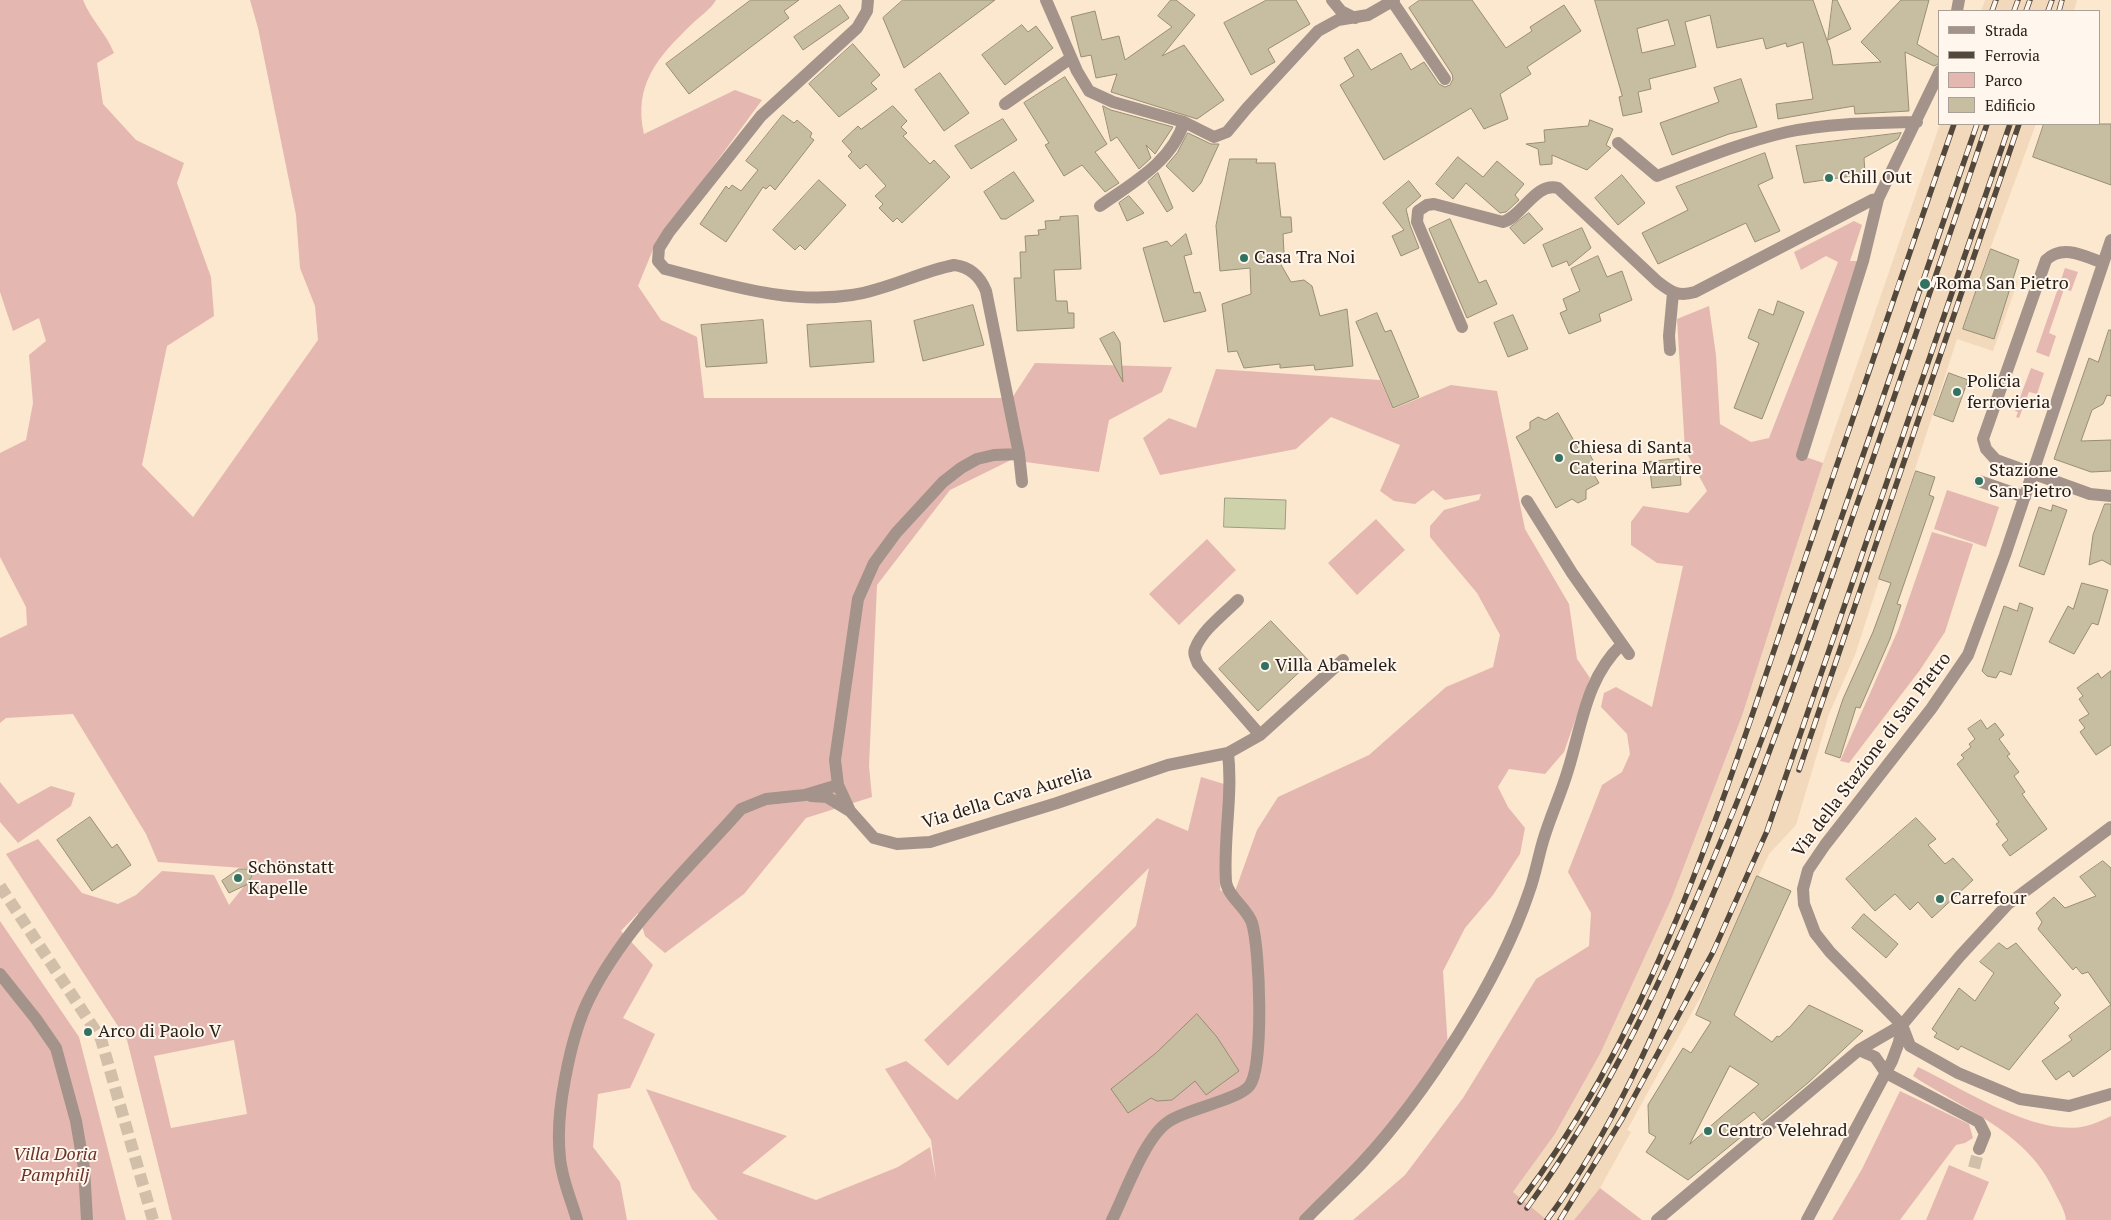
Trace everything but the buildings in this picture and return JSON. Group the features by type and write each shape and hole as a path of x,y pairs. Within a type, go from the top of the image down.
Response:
{"street":[{"path":"868,0 867,11 857,28 761,116 669,232 658,251 658,261 662,268 754,291 781,295 832,297 874,290 938,268 954,265 968,269 981,280 986,291 1019,454 1022,482"},
{"path":"1046,0 1071,58 1084,84 1093,94 1113,102 1184,122 1209,136 1223,135 1314,35 1332,22 1368,15 1393,1 1445,79"},
{"path":"1332,0 1341,11 1356,18"},
{"path":"1005,104 1071,58"},
{"path":"1802,455 1863,261 1878,199 1938,75"},
{"path":"1100,206 1165,157 1177,140 1184,122"},
{"path":"1618,144 1657,176 1765,138 1790,132 1866,124 1917,122"},
{"path":"1462,327 1417,222 1418,211 1427,205 1434,204 1503,222 1513,216 1543,189 1558,188 1658,282 1673,294 1680,295 1695,292 1872,200 1878,199"},
{"name":"Via della Stazione di San Pietro","path":"2111,240 1983,620 1963,664 1931,709 1824,845 1810,866 1804,882 1804,904 1815,933 1830,952 1902,1025 1910,1046 1958,1073 2020,1099 2069,1106 2111,1094"},
{"path":"2103,263 2067,251 2058,252 2046,260 1984,435 1986,449 1996,460 2090,494 2111,496"},
{"path":"1670,350 1669,336 1673,294"},
{"name":"Via della Cava Aurelia","path":"1019,454 994,455 977,459 943,482 896,533 874,563 858,599 835,760 838,785 850,811 874,838 897,844 930,842 1057,803 1168,764 1228,753 1260,735 1343,660"},
{"path":"1978,481 2025,497"},
{"path":"1305,1220 1361,1164 1392,1127 1413,1100 1472,1010 1504,952 1530,892 1543,840 1569,770 1586,704 1605,662 1625,649 1572,573 1527,501"},
{"path":"1238,600 1207,632 1195,649 1195,655 1198,664 1260,735"},
{"path":"1112,1220 1149,1143 1161,1127 1174,1118 1245,1090 1254,1076 1259,1024 1258,977 1251,922 1226,883 1228,753"},
{"path":"577,1220 567,1193 560,1158 559,1112 568,1067 588,1000 623,942 741,810 766,799 805,795 838,785"},
{"path":"805,795 827,797 850,811"},
{"path":"1656,1220 1859,1050 1902,1025 1960,956 2008,904 2111,827"},
{"path":"0,974 36,1019 56,1048 76,1121 84,1168 87,1220"},
{"path":"1807,1220 1886,1073 1899,1042 1902,1025"},
{"path":"1859,1050 1875,1057 1886,1073 1979,1122 1985,1134 1979,1149"}],"shaded area":[{"path":"1985,0 2077,0 2074,10 1981,10"},
{"path":"1940,125 2036,125 1983,268 2018,281 1993,351 1957,339 1855,655 1829,714 1796,825 1769,854 1705,989 1627,1130 1631,1132 1600,1188 1574,1220 1547,1220 1513,1192 1555,1134 1601,1052 1671,900 1742,716 1823,463"},
{"path":"1225,498 1286,500 1285,529 1224,527"}],"green space":[{"path":"0,0 83,0 114,53 97,63 103,104 136,140 184,163 177,183 211,277 214,316 167,346 142,465 193,517 318,340 315,306 300,268 296,215 258,28 250,0 716,0 659,60 645,86 642,100 644,134 735,90 762,100 654,247 638,286 661,320 697,337 704,398 1012,398 1035,363 1172,367 1162,392 1109,420 1099,472 1011,460 950,490 877,585 869,766 872,797 806,818 744,894 665,953 645,936 638,913 621,931 653,965 623,1018 655,1034 630,1088 598,1094 593,1147 620,1182 627,1220 172,1220 127,1040 6,854 38,839 82,893 118,904 136,895 162,871 214,875 229,905 258,869 158,862 146,834 73,714 6,718 0,723 0,638 27,625 26,607 0,557 0,453 26,440 33,403 29,355 46,341 39,318 13,331 0,292","holes":["234,1040 247,1114 171,1128 154,1056"]},
{"path":"1854,221 1862,225 1850,261 1863,261 1803,456 1823,463 1742,716 1671,900 1601,1052 1555,1134 1513,1192 1547,1220 1353,1220 1405,1175 1463,1098 1536,979 1589,946 1591,913 1568,872 1602,785 1622,772 1630,754 1627,734 1601,707 1604,693 1616,687 1652,707 1683,566 1657,563 1631,545 1631,522 1643,506 1688,513 1707,491 1685,450 1677,319 1709,306 1716,355 1720,424 1751,442 1769,438 1838,262 1826,256 1801,270 1794,252"},
{"path":"2065,268 2078,272 2071,291 2064,289 2049,333 2056,336 2049,357 2036,352"},
{"path":"2031,368 2044,373 2037,394 2029,392 2019,418 2016,417 2018,412 2015,411"},
{"path":"1216,369 1380,380 1393,409 1451,385 1497,391 1525,529 1569,604 1577,659 1590,678 1564,752 1545,774 1509,769 1498,787 1508,807 1525,828 1520,854 1493,895 1465,928 1443,971 1448,1048 1413,1100 1305,1220 718,1220 692,1189 646,1089 787,1136 742,1173 816,1200 898,1167 930,1147 936,1179 931,1140 885,1069 906,1061 957,1100 1136,926 1149,868 948,1066 924,1040 1157,818 1188,831 1201,777 1234,787 1220,890 1233,897 1257,830 1278,797 1369,755 1446,687 1493,667 1500,635 1477,593 1430,537 1430,526 1444,510 1479,500 1481,494 1445,500 1433,490 1415,504 1394,501 1380,491 1400,445 1331,417 1296,449 1160,475 1143,438 1169,418 1196,428"},
{"path":"1947,490 1999,507 1986,547 1934,529"},
{"path":"1376,519 1405,550 1357,595 1328,563"},
{"path":"1932,532 1973,544 1945,632 1920,670 1849,763 1840,761 1898,630"},
{"path":"1207,539 1236,570 1179,625 1149,594"},
{"path":"0,782 18,804 51,786 75,793 71,806 18,843 0,822"},
{"name":"Villa Doria Pamphilj","path":"0,921 79,1037 126,1220 0,1220"},
{"path":"1918,1067 2000,1109 2045,1125 2067,1128 2086,1126 2111,1116 2111,1220 2066,1220 2065,1213 2044,1173 2030,1155 1994,1125 1913,1076"},
{"path":"1900,1091 1969,1124 1973,1138 1965,1143 1956,1145 1900,1220 1832,1220 1862,1169"},
{"path":"1949,1165 1989,1182 1973,1220 1926,1220"},
{"path":"1600,1188 1642,1220 1574,1220"}],"tunnel":[{"path":"0,886 101,1039 153,1220"},
{"path":"1974,1168 1979,1149"}],"railway":[{"path":"1992,10 1996,0"},
{"path":"2014,10 2018,0"},
{"path":"2026,10 2030,0"},
{"path":"2048,10 2052,0"},
{"path":"2059,10 2062,0"},
{"path":"1520,1202 1566,1137 1607,1067 1644,994 1677,919 1735,765 1954,125"},
{"path":"1527,1208 1585,1121 1634,1031 1679,938 1738,800 1804,625 1977,125"},
{"path":"1547,1220 1574,1181 1621,1100 1661,1016 1734,842 1769,752 1818,615 1987,125"},
{"path":"1560,1220 1622,1119 1713,952 1767,831 2010,125"},
{"path":"1799,770 2019,125"}],"place":[{"name":"Chill Out","path":"1829,178"},
{"name":"Casa Tra Noi","path":"1244,258"},
{"name":"Roma San Pietro","path":"1925,284"},
{"name":"Policia ferrovieria","path":"1957,392"},
{"name":"Chiesa di Santa Caterina Martire","path":"1559,458"},
{"name":"Stazione San Pietro","path":"1979,481"},
{"name":"Villa Abamelek","path":"1265,666"},
{"name":"Schönstatt Kapelle","path":"238,878"},
{"name":"Carrefour","path":"1940,899"},
{"name":"Arco di Paolo V","path":"88,1032"},
{"name":"Centro Velehrad","path":"1708,1131"}]}
